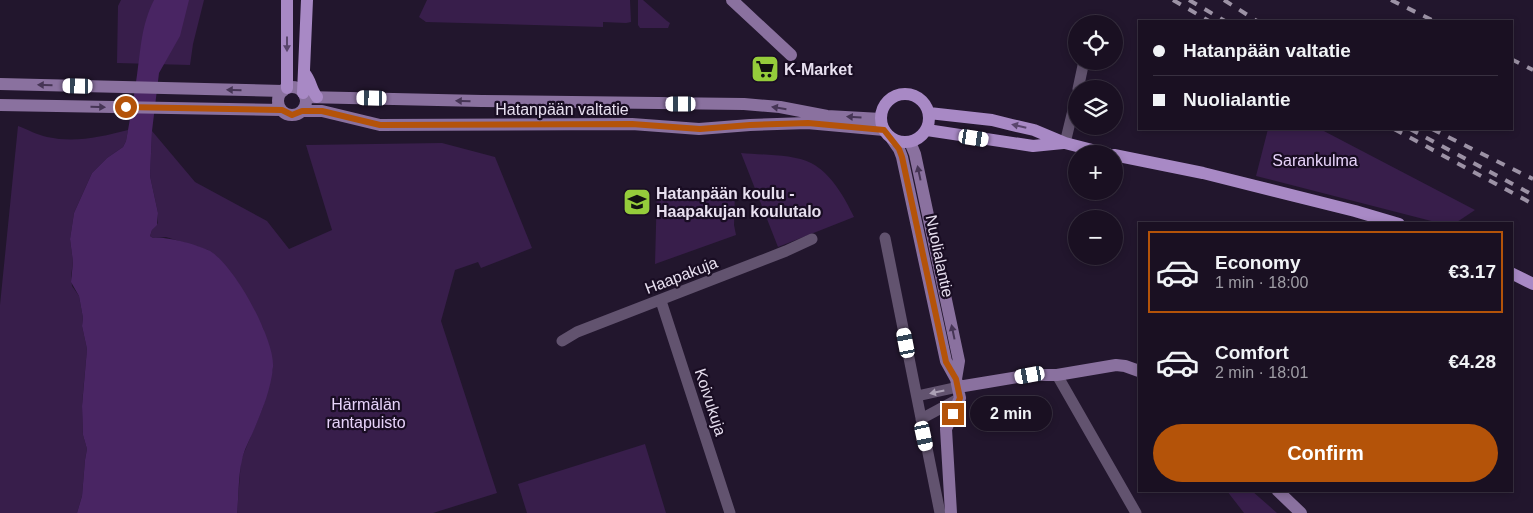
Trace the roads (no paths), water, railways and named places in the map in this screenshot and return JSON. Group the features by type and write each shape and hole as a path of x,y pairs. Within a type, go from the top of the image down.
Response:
{"main road":[{"path":"282,110 278,100 285,90 287,0"},
{"path":"0,105 282,110 292,115 302,111 308,95 312,92 310,82 304,72 307,0"},
{"path":"732,0 791,55"},
{"path":"0,84 298,89 308,95"},
{"path":"903,94 912,95 920,99 926,105 929,113 930,122 927,130 920,138 910,142 901,142 886,129 883,110 895,96 903,94"},
{"name":"Hatanpään valtatie","path":"308,95 482,101 771,106 886,129"},
{"name":"Hatanpään valtatie","path":"302,111 322,111 380,125 632,124 700,129 808,123 886,129"},
{"path":"929,113 1006,123 1034,130 1073,145"},
{"name":"Nuolialantie","path":"886,129 902,157 946,362 958,388"},
{"path":"927,130 1033,146 1065,143"},
{"name":"Nuolialantie","path":"910,142 915,154 959,361 958,388 946,429 951,513"},
{"path":"1123,157 1213,176 1392,222"},
{"path":"1513,274 1533,284"},
{"path":"958,388 1030,375 1057,375 1116,365 1138,371"},
{"path":"1279,492 1302,513"}],"street":[{"path":"1065,143 1068,131"},
{"path":"885,238 940,513"},
{"name":"Haapakuja","path":"562,341 577,332 661,301 812,239"},
{"name":"Koivukuja","path":"661,301 730,513"},
{"path":"1057,375 1136,513"},
{"path":"917,396 958,388"},
{"path":"921,419 958,388"}],"railway":[{"path":"1173,0 1207,20"},
{"path":"1189,0 1223,20"},
{"path":"1224,0 1255,20"},
{"path":"1391,0 1432,20"},
{"path":"1513,60 1533,70"},
{"path":"1396,130 1533,204"},
{"path":"1412,130 1533,195"},
{"path":"1434,130 1533,179"}],"place":[{"name":"K-Market","path":"765,69"},
{"name":"Hatanpään koulu - Haapakujan koulutalo","path":"637,202"}],"park label":[{"name":"Sarankulma","path":"1315,160"},
{"name":"Härmälän rantapuisto","path":"366,413"}]}
